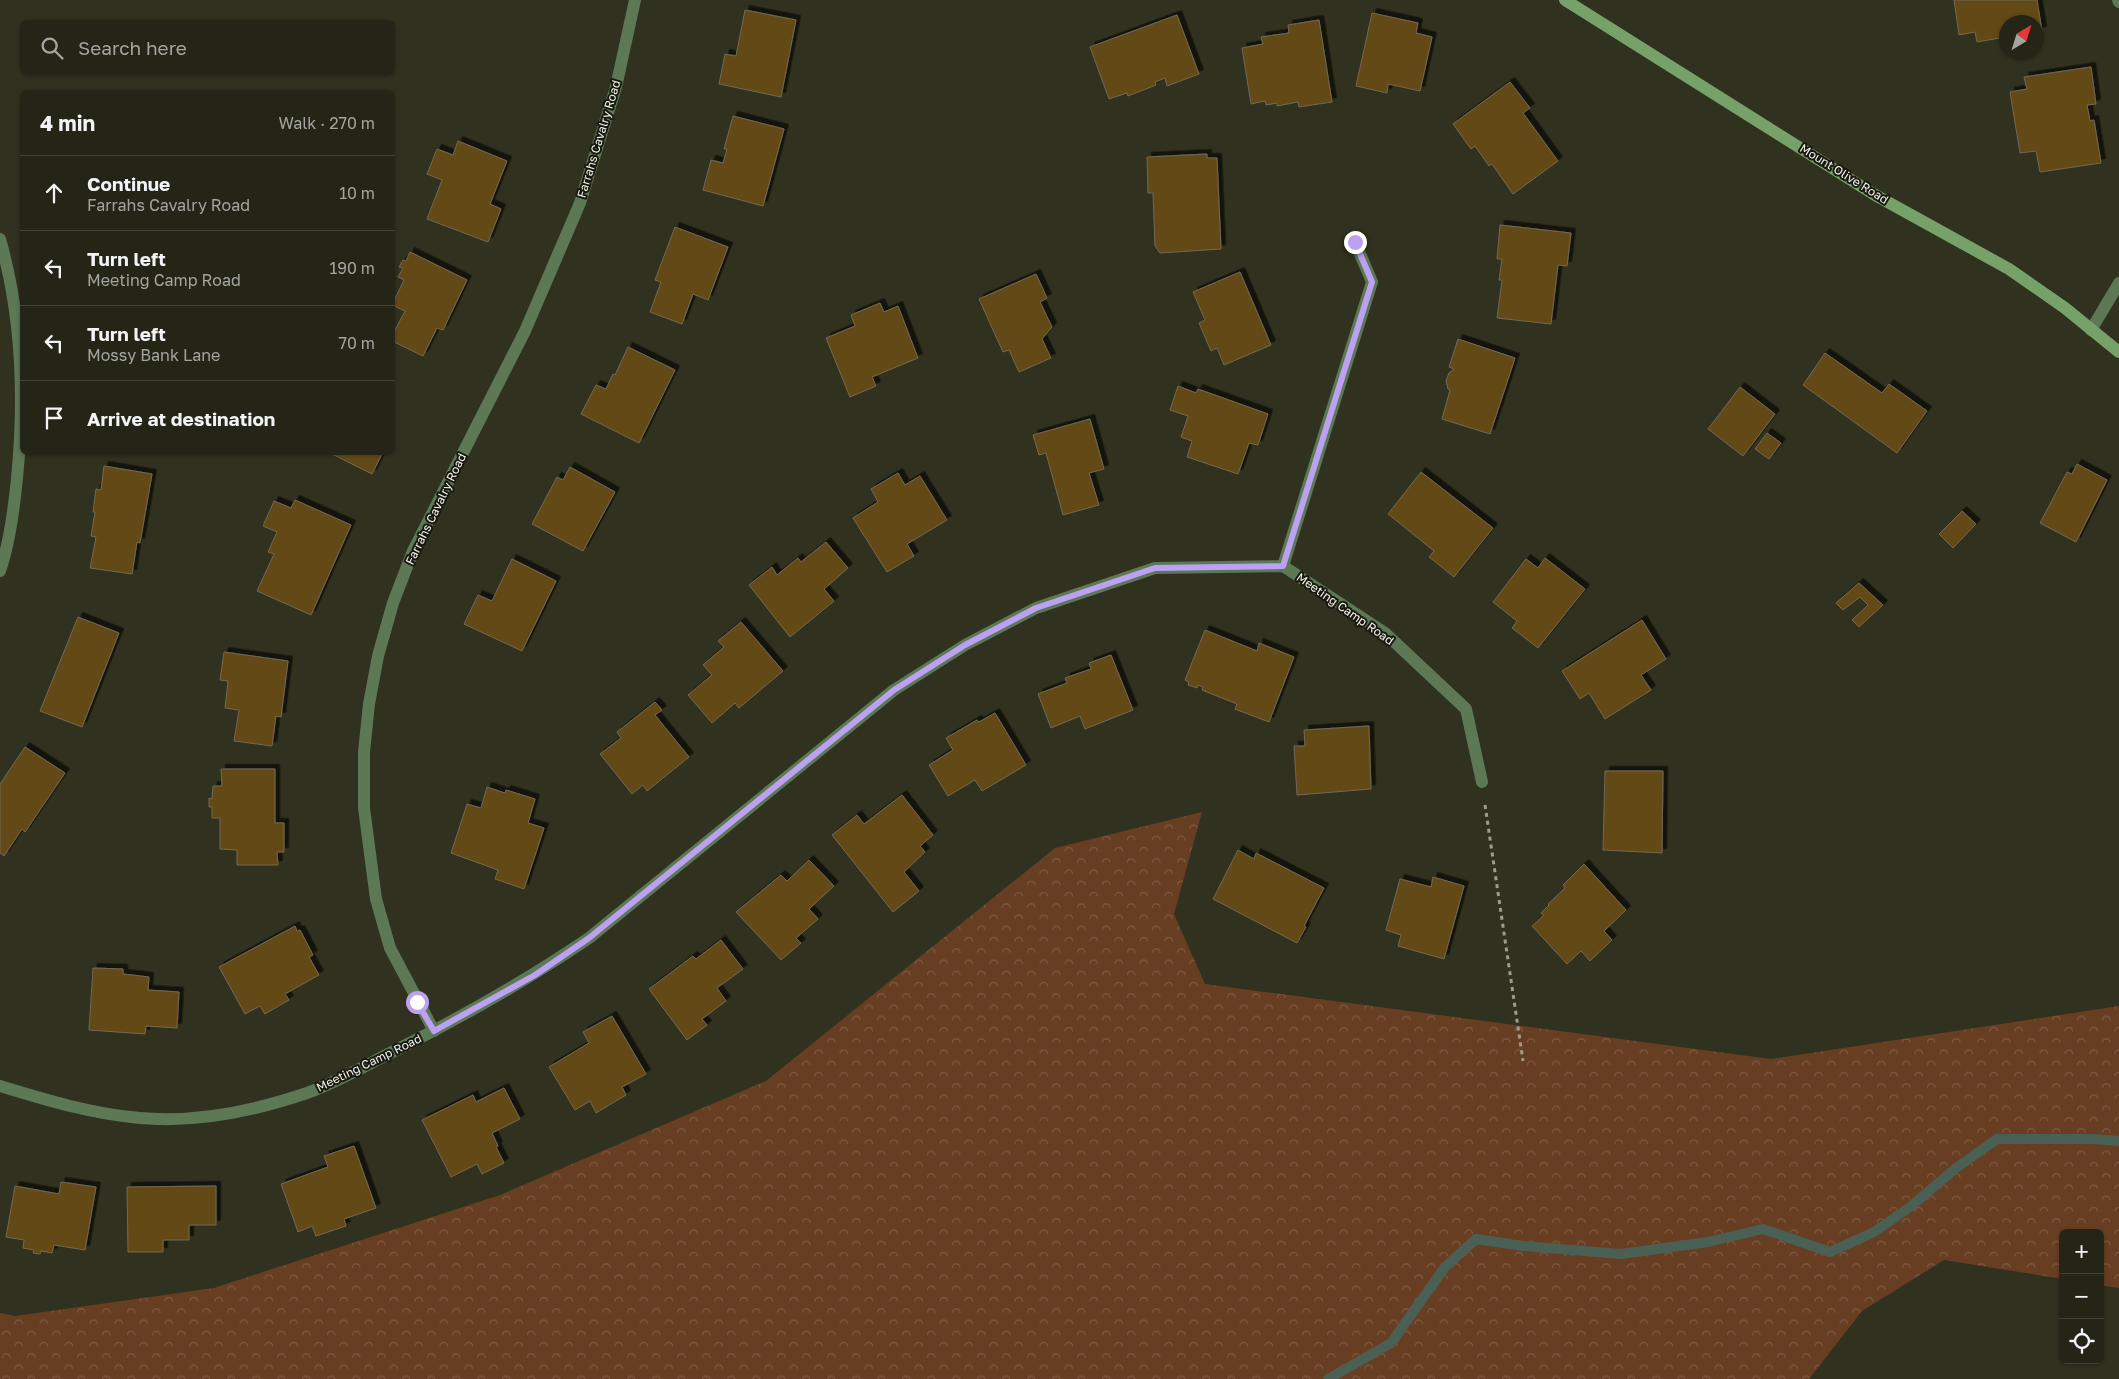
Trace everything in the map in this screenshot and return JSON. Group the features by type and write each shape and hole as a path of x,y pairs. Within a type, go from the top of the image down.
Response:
{"street":[{"name":"Farrahs Cavalry Road","path":"434,1031 390,948 376,899 364,808 364,752 369,704 378,656 392,603 413,552 525,331 580,203 616,87 636,0"},
{"name":"Mount Olive Road","path":"1565,0 1875,195 2009,269 2065,308 2119,352"},
{"path":"0,239 16,315 20,359"},
{"path":"1283,566 1372,282 1355,242"},
{"path":"2091,330 2119,283"},
{"path":"0,571 14,506 20,450"},
{"name":"Meeting Camp Road","path":"0,1086 98,1112 123,1116 177,1119 220,1115 262,1106 308,1092 434,1031 535,975 589,938 894,690 965,645 1036,608 1155,568 1283,566 1385,633 1466,709 1482,782"}],"path":[{"path":"1482,782 1523,1061"}],"green space":[{"path":"1202,812 1174,914 1205,984 1771,1059 2119,1006 2119,1288 2104,1286 2104,1229 2059,1229 2059,1278 1944,1260 1862,1311 1809,1379 0,1379 0,1313 15,1316 214,1288 500,1195 766,1081 1055,848"}],"building":[{"path":"1954,0 2037,0 2039,15 1999,15 1999,38 1977,42 1975,32 1959,35"},
{"path":"745,10 796,20 781,97 719,84 725,54 736,56"},
{"path":"1372,13 1418,23 1416,33 1432,37 1420,91 1388,84 1387,93 1356,86"},
{"path":"1177,15 1199,74 1167,86 1165,78 1155,82 1156,85 1128,96 1127,93 1109,99 1090,47"},
{"path":"1319,20 1332,102 1299,107 1298,102 1277,106 1277,103 1266,105 1265,101 1251,104 1242,48 1263,44 1261,37 1289,33 1288,25"},
{"path":"2091,67 2096,104 2087,105 2090,121 2094,120 2101,163 2040,172 2036,151 2020,153 2010,92 2027,89 2024,77"},
{"path":"1510,82 1530,108 1523,113 1558,161 1513,194 1492,164 1489,166 1475,146 1471,149 1453,124"},
{"path":"733,116 784,129 763,206 703,190 711,160 723,163 727,149 724,149"},
{"path":"458,141 507,161 490,204 501,209 488,242 427,219 442,180 427,174 437,149 453,155"},
{"path":"1207,154 1207,158 1217,158 1221,249 1160,253 1155,246 1153,193 1148,193 1147,157"},
{"path":"1500,225 1571,233 1567,266 1558,265 1551,324 1497,318 1502,280 1499,280 1502,259 1497,259"},
{"path":"675,227 728,247 708,300 693,294 682,324 650,312 661,282 655,280"},
{"path":"410,252 467,280 443,330 437,328 423,356 395,342 395,330 405,311 395,306 395,299 404,280 398,277 403,268 399,267 403,260 406,261"},
{"path":"1240,272 1271,345 1224,365 1217,348 1211,351 1199,323 1205,320 1193,292"},
{"path":"1036,274 1047,298 1040,302 1052,327 1042,339 1051,358 1019,372 1009,350 1003,352 979,299"},
{"path":"880,303 884,312 898,306 918,358 872,377 876,386 850,397 826,338 855,326 851,315"},
{"path":"1458,339 1515,358 1490,434 1442,419 1450,390 1446,381 1449,373 1454,369 1449,367"},
{"path":"628,347 675,370 639,443 581,414 596,385 606,389"},
{"path":"1825,353 1882,393 1889,384 1927,411 1897,453 1803,385"},
{"path":"1178,386 1196,393 1198,389 1268,414 1258,445 1249,443 1238,474 1187,457 1192,441 1181,437 1188,416 1170,410"},
{"path":"1740,387 1775,414 1743,456 1708,429"},
{"path":"1090,419 1104,469 1089,473 1099,505 1063,515 1046,453 1039,455 1033,435"},
{"path":"1767,433 1781,443 1769,459 1755,449"},
{"path":"334,455 382,455 372,474"},
{"path":"2077,464 2107,480 2076,542 2040,523 2067,472 2072,474"},
{"path":"104,466 152,474 140,543 137,542 132,574 90,568 96,537 91,536 96,489 101,490"},
{"path":"570,467 615,492 583,551 532,524 557,477 563,480"},
{"path":"1421,472 1493,528 1454,577 1429,557 1434,551 1388,514"},
{"path":"898,473 905,485 920,476 947,520 907,544 914,556 887,572 853,518 878,502 871,489"},
{"path":"295,500 351,525 311,615 257,591 274,554 268,552 277,532 263,526 274,501 291,508"},
{"path":"1962,511 1976,524 1953,548 1939,534"},
{"path":"826,542 848,568 824,589 834,601 790,637 749,585 772,567 777,575 798,558 801,562"},
{"path":"1545,558 1585,589 1538,648 1512,628 1517,621 1493,602 1526,559 1538,568"},
{"path":"512,559 556,581 522,651 464,624 478,595 492,601"},
{"path":"1859,583 1883,605 1859,627 1852,620 1868,605 1860,597 1843,610 1836,603"},
{"path":"78,617 119,633 82,727 40,711"},
{"path":"1642,620 1666,659 1641,675 1651,690 1605,719 1589,693 1580,699 1562,671"},
{"path":"741,622 783,671 739,708 735,703 712,723 688,695 712,675 703,665 724,647 718,641"},
{"path":"1205,630 1257,651 1259,643 1294,657 1269,722 1235,709 1237,704 1202,690 1203,687 1198,685 1197,688 1188,685 1189,682 1185,680"},
{"path":"224,652 288,661 281,717 276,716 272,746 234,741 239,710 225,708 228,681 220,680"},
{"path":"1111,655 1133,710 1085,729 1080,716 1051,728 1038,694 1067,683 1065,678 1091,669 1089,663"},
{"path":"655,702 662,710 655,715 689,757 647,791 643,785 632,794 600,754 621,738 617,732"},
{"path":"995,713 1026,765 982,791 975,780 948,796 929,765 953,750 946,738 977,720 979,722"},
{"path":"1369,726 1371,789 1297,795 1294,746 1305,746 1304,730"},
{"path":"25,747 65,773 25,832 22,829 4,856 0,853 0,784"},
{"path":"221,769 275,769 275,823 284,823 284,852 277,852 278,865 237,865 237,850 220,849 220,818 212,818 212,807 209,807 209,798 212,799 213,786 222,786"},
{"path":"1605,771 1663,771 1662,853 1603,850"},
{"path":"487,787 505,793 506,790 535,799 528,823 544,828 524,889 495,879 498,870 451,853 467,804 481,808"},
{"path":"902,795 933,835 920,846 925,852 904,872 919,891 893,912 832,835 857,815 864,824"},
{"path":"1238,850 1254,859 1256,853 1324,888 1297,943 1213,899"},
{"path":"809,860 834,886 809,909 818,919 796,938 801,943 781,960 736,912 781,875 787,881"},
{"path":"1584,864 1626,910 1604,931 1612,940 1590,961 1581,951 1567,964 1532,926 1544,915 1541,913 1548,904 1565,888 1563,885"},
{"path":"1433,877 1464,886 1444,959 1398,946 1401,935 1386,930 1400,879 1431,887"},
{"path":"295,926 297,931 300,930 313,955 309,957 319,975 285,994 289,1000 265,1014 260,1006 245,1014 219,967"},
{"path":"721,940 743,969 717,988 726,1001 702,1019 707,1025 687,1040 649,989 693,956 696,959"},
{"path":"93,968 123,969 123,974 149,977 148,990 179,992 177,1028 146,1026 145,1034 89,1030"},
{"path":"612,1016 646,1074 622,1087 626,1095 596,1113 590,1101 575,1110 549,1067 589,1043 583,1032"},
{"path":"504,1088 520,1119 492,1133 504,1163 482,1174 477,1164 451,1177 422,1120 473,1095 476,1102"},
{"path":"354,1146 376,1208 344,1219 346,1226 316,1236 312,1226 298,1232 281,1184 328,1167 324,1156"},
{"path":"61,1182 96,1187 85,1250 54,1245 52,1253 41,1251 40,1254 33,1253 34,1250 23,1248 24,1240 6,1237 15,1186 59,1194"},
{"path":"216,1186 216,1225 189,1225 189,1240 163,1240 163,1252 128,1252 127,1187"}],"waterway":[{"path":"1328,1379 1391,1343 1445,1267 1476,1239 1523,1246 1621,1254 1708,1242 1763,1229 1830,1252 1874,1232 1910,1207 1956,1168 1997,1139 2092,1139 2119,1141"}],"route":[{"path":"417,1002 434,1031 535,975 589,938 894,690 965,645 1036,608 1155,568 1283,566 1372,282 1355,242"}]}
